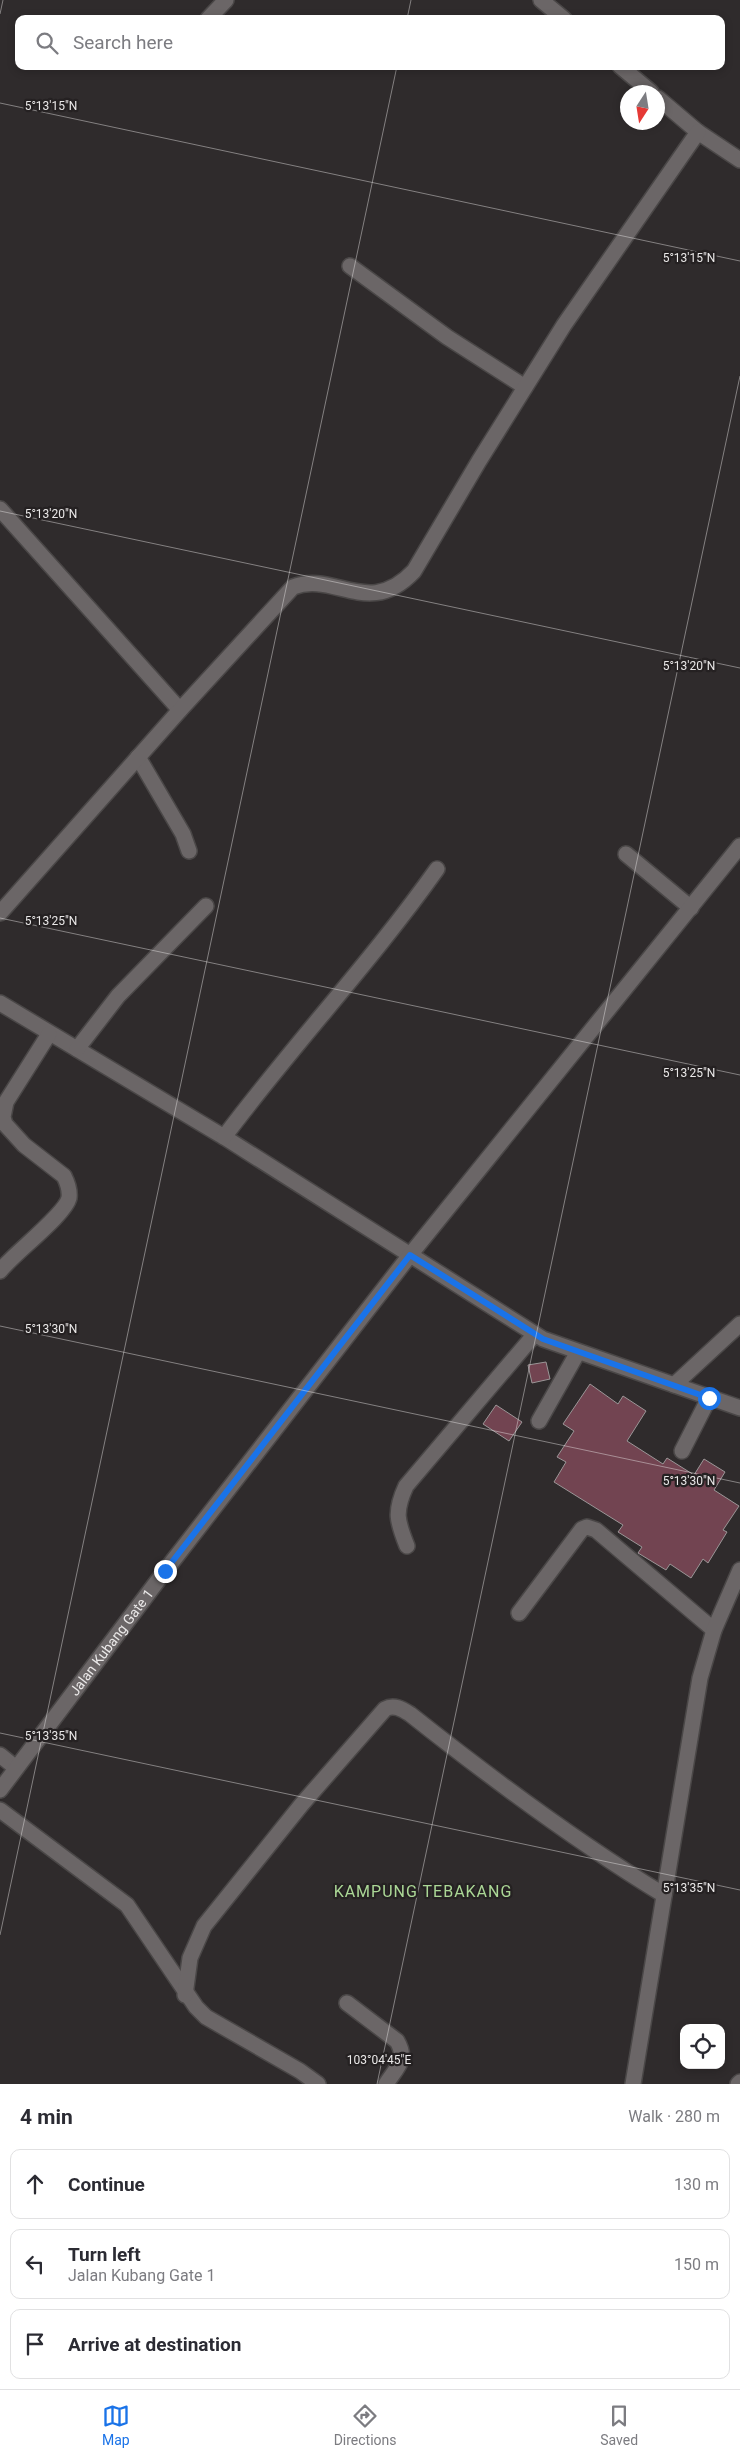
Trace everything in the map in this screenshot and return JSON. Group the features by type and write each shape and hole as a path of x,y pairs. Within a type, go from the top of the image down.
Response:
{"street":[{"path":"212,15 226,0"},
{"path":"541,0 559,15"},
{"path":"625,70 643,85"},
{"path":"665,104 698,132 740,160"},
{"path":"0,912 180,710 294,587 302,584 312,584 355,592 389,590 402,584 414,571 564,325 698,132"},
{"path":"350,266 447,337 525,387"},
{"path":"0,509 180,710"},
{"path":"138,757 182,834 189,851"},
{"name":"Jalan Kubang Gate 1","path":"0,1790 165,1571 410,1255 740,846"},
{"path":"626,854 691,908"},
{"path":"224,1136 258,1092 394,929 437,869"},
{"path":"77,1050 118,996 206,906"},
{"path":"0,1004 224,1136 534,1334 578,1352 740,1408"},
{"path":"0,1271 58,1214 68,1198 67,1183 64,1176 24,1145 5,1124 3,1117 6,1102 49,1034"},
{"path":"674,1385 740,1324"},
{"path":"407,1546 398,1524 397,1514 406,1486 534,1334"},
{"path":"539,1421 578,1352"},
{"path":"682,1452 709,1398"},
{"path":"519,1613 582,1529 587,1527 596,1530 714,1630"},
{"path":"633,2084 700,1678 714,1630 740,1570"},
{"path":"185,1995 190,1958 204,1926 302,1804 384,1709 390,1706 400,1708 410,1714 532,1807 613,1864 664,1895"},
{"path":"0,1755 16,1768"},
{"path":"0,1810 127,1905 141,1923 185,1995 206,2017 300,2071 318,2084"},
{"path":"347,2003 397,2041 402,2050 402,2059 386,2084"}],"building":[{"path":"546,1362 550,1379 532,1383 528,1365"},
{"path":"590,1384 618,1404 623,1396 646,1411 627,1441 663,1464 667,1458 694,1475 704,1459 725,1472 714,1490 739,1506 723,1530 727,1532 708,1563 703,1559 691,1578 670,1564 666,1570 638,1553 642,1547 618,1532 623,1525 554,1482 566,1462 557,1457 574,1431 563,1424"},
{"path":"496,1405 522,1422 509,1441 483,1424"}],"district":[{"name":"KAMPUNG TEBAKANG","path":"423,1891"}],"route":[{"path":"165,1571 410,1255 543,1339 709,1398"}]}
